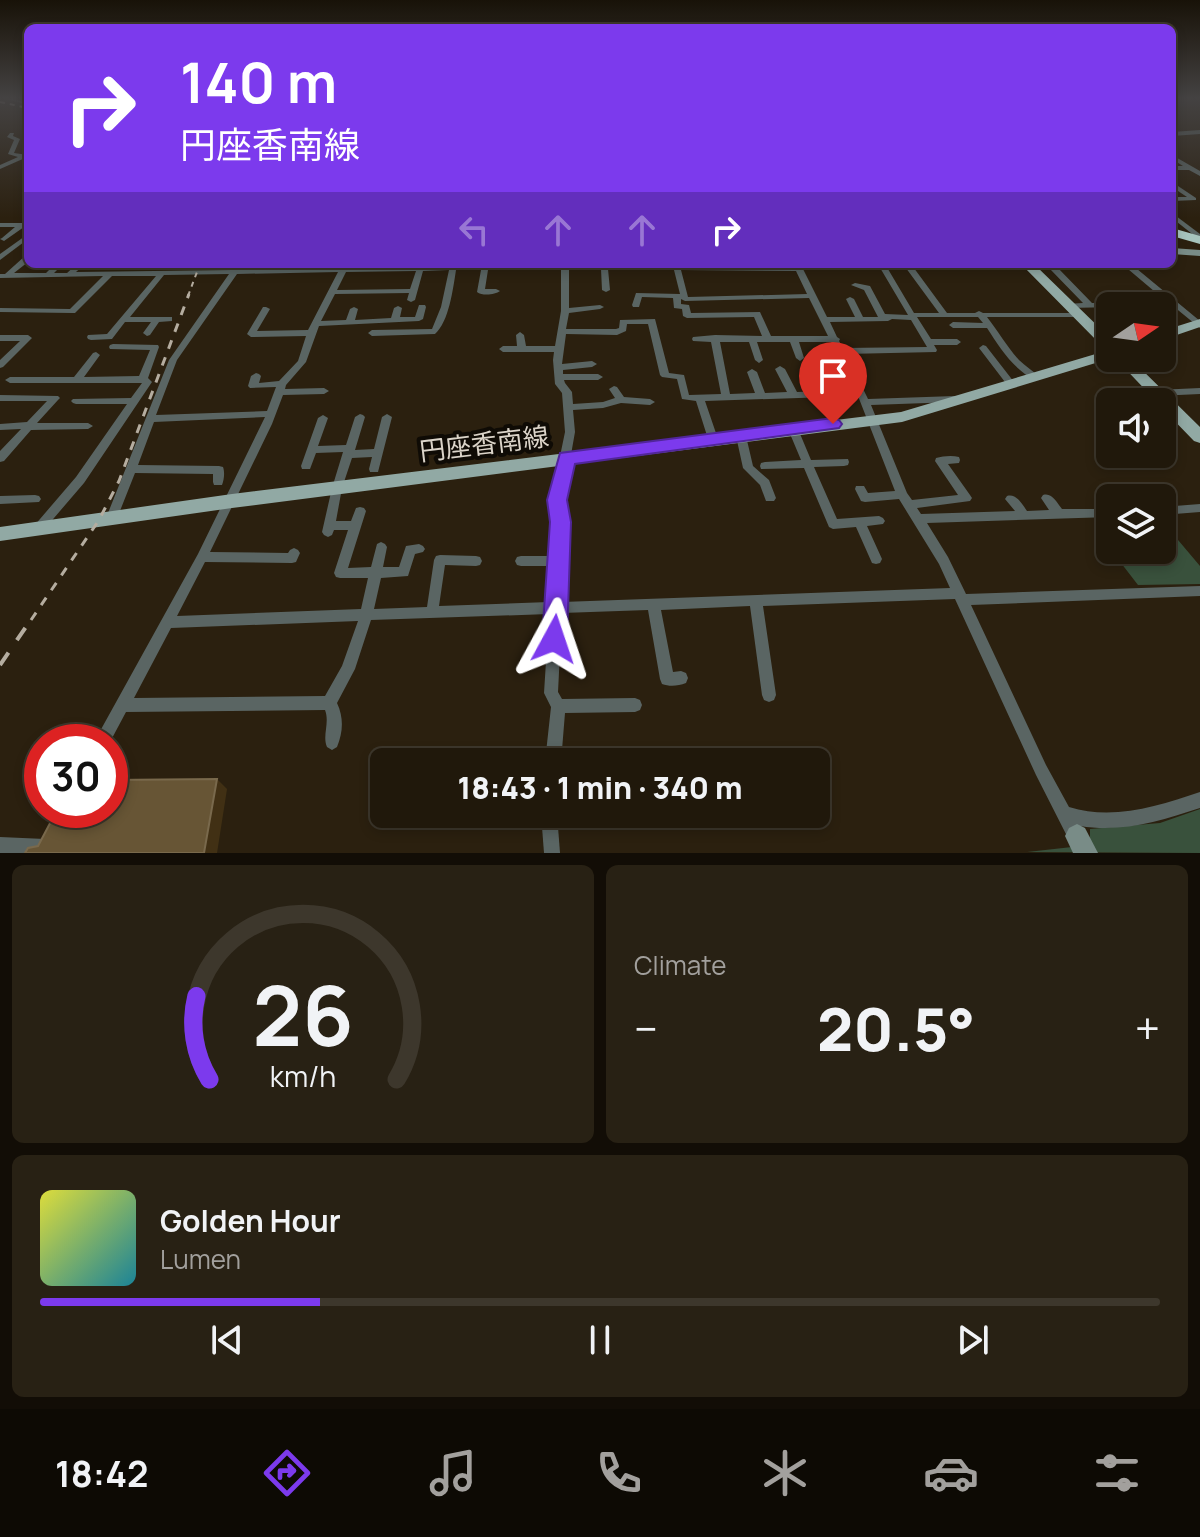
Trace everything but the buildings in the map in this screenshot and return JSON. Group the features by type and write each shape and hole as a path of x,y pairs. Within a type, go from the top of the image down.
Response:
{"highway":[{"path":"1176,231 1199,237"}],"main road":[{"path":"1176,251 1200,253"},
{"path":"1031,268 1096,332"},
{"path":"1176,331 1199,324"},
{"name":"円座香南線","path":"2,536 229,502 918,414 1096,358"},
{"path":"1136,372 1152,388"},
{"path":"1176,412 1200,437"}],"street":[{"path":"16,139 11,154 24,156"},
{"path":"0,167 24,157"},
{"path":"1176,159 1200,171"},
{"path":"10,163 24,165"},
{"path":"1176,168 1191,168"},
{"path":"1176,187 1194,199 1176,197"},
{"path":"1176,218 1199,237"},
{"path":"0,225 24,225"},
{"path":"4,239 24,226"},
{"path":"0,258 24,239"},
{"path":"0,248 13,248"},
{"path":"5,278 24,262"},
{"path":"47,276 55,268"},
{"path":"69,275 77,268"},
{"path":"91,337 109,337 173,268"},
{"path":"5,278 165,274 238,268 277,277 344,268 436,268"},
{"path":"112,518 173,360 238,268"},
{"path":"112,724 202,557 267,424 280,388 302,362 311,333 344,268"},
{"path":"372,333 435,331 445,307 453,268"},
{"path":"485,268 481,292 496,291"},
{"path":"554,748 558,706 551,693 559,561 557,500 567,458 569,407 557,349 565,311 564,268"},
{"path":"604,268 606,290"},
{"path":"677,268 685,299 706,299 723,294 756,298 813,296"},
{"path":"798,268 836,339 906,499 944,561 1041,770 1082,845"},
{"path":"841,351 933,350 883,268"},
{"path":"910,268 944,314"},
{"path":"1131,268 1159,292"},
{"path":"1054,269 1090,306"},
{"path":"332,292 412,296 420,270"},
{"path":"0,310 72,311 109,275"},
{"path":"855,285 867,288 882,316 890,319"},
{"path":"751,287 756,298"},
{"path":"703,289 706,299"},
{"path":"636,305 639,295 677,296 677,306 686,307 687,316 757,314 767,338"},
{"path":"850,299 860,319"},
{"path":"826,320 1074,311 1096,306"},
{"path":"1176,306 1199,324"},
{"path":"318,324 419,319 422,307"},
{"path":"565,311 600,310 600,307"},
{"path":"395,320 398,308"},
{"path":"266,309 251,334 311,333"},
{"path":"350,322 354,309"},
{"path":"979,313 1020,369 1035,377"},
{"path":"147,333 157,319"},
{"path":"123,320 169,319"},
{"path":"562,331 617,332 623,329 623,322 652,321 665,375 681,377 685,397 700,399 726,395 793,394 963,399"},
{"path":"953,325 988,326"},
{"path":"520,335 522,349"},
{"path":"0,338 28,338 0,365"},
{"path":"715,338 726,395"},
{"path":"752,338 759,360"},
{"path":"793,338 800,358"},
{"path":"696,339 836,339"},
{"path":"929,342 957,342"},
{"path":"113,347 155,347 143,379"},
{"path":"983,348 1011,384"},
{"path":"503,349 557,349"},
{"path":"77,379 96,355"},
{"path":"780,369 793,394"},
{"path":"560,372 596,374"},
{"path":"752,372 761,395"},
{"path":"256,376 253,386 324,391"},
{"path":"10,380 143,379 147,382 80,480 38,529"},
{"path":"614,389 621,400"},
{"path":"1176,392 1200,391"},
{"path":"0,398 55,398 0,458"},
{"path":"700,399 713,439"},
{"path":"569,407 621,400 650,402"},
{"path":"76,401 133,401"},
{"path":"152,419 269,414"},
{"path":"354,526 329,528 330,511 360,417"},
{"path":"374,469 387,417"},
{"path":"306,466 323,418"},
{"path":"0,427 88,426"},
{"path":"793,429 810,463 833,524 879,521"},
{"path":"741,436 750,473 765,483 770,498"},
{"path":"312,450 378,453"},
{"path":"860,489 865,498 966,498 940,461 955,460"},
{"path":"765,466 844,462"},
{"path":"133,469 219,470 218,482"},
{"path":"1047,498 1058,513"},
{"path":"0,500 35,499"},
{"path":"1011,499 1023,513"},
{"path":"1176,510 1200,508"},
{"path":"360,511 340,573 404,572 410,549 419,549"},
{"path":"919,519 990,518 1023,513 1096,513"},
{"path":"860,523 876,559"},
{"path":"329,703 338,689 364,616 381,547"},
{"path":"202,557 292,558 294,553"},
{"path":"432,613 440,560 476,561"},
{"path":"521,561 559,561"},
{"path":"167,622 756,601 1200,591"},
{"path":"756,601 769,695"},
{"path":"654,605 667,679 681,678"},
{"path":"122,705 329,703"},
{"path":"329,703 336,720 332,742"},
{"path":"558,706 635,705"},
{"path":"1064,813 1078,819 1118,821 1158,814 1200,800"},
{"path":"550,828 552,853"},
{"path":"0,845 46,845"}],"green space":[{"path":"1176,538 1200,566 1200,584 1138,585 1122,564 1176,564"},
{"path":"1200,809 1200,853 1027,852 1090,845 1090,829 1160,823"}],"railway":[{"path":"188,296 198,268"},
{"path":"31,620 99,520 119,481 189,294"},
{"path":"0,665 32,618"}],"route":[{"path":"554,639 560,522 557,500 567,458 833,424"}]}
